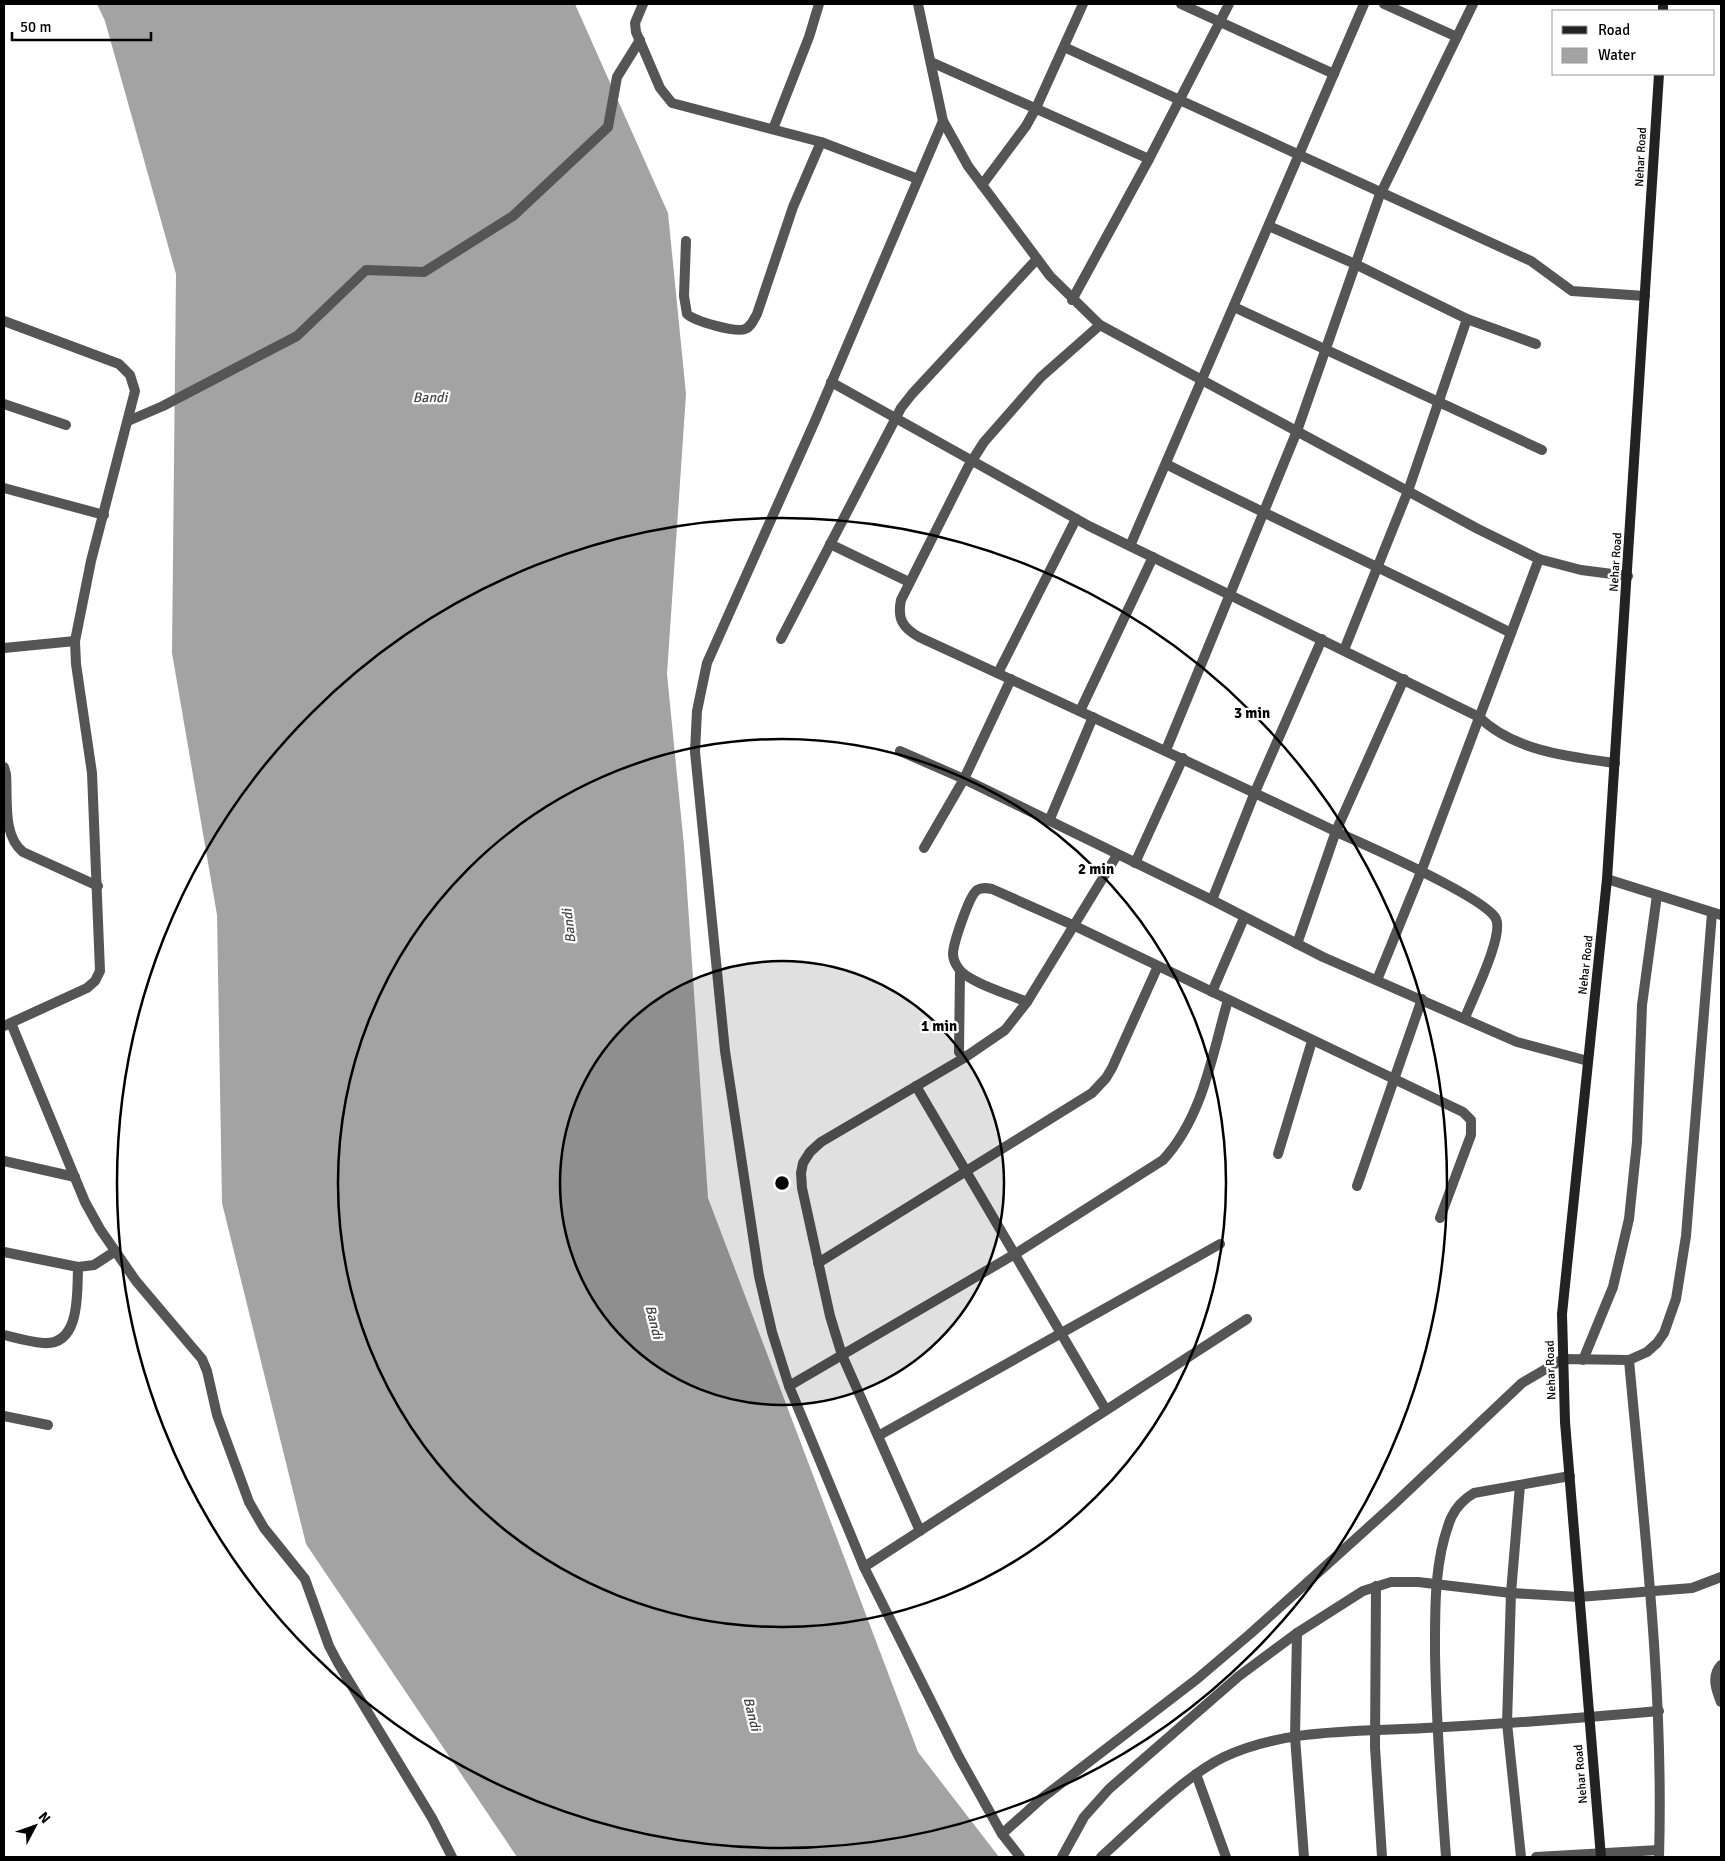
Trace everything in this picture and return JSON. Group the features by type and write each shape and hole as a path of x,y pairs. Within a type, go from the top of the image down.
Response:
{"street":[{"path":"643,4 635,23 640,40 660,88 672,102 821,142 918,179"},
{"path":"773,129 809,37 819,4"},
{"path":"918,4 943,121 968,166 1037,259 1072,300 1100,325 1408,492 1539,559 1581,570 1628,576"},
{"path":"982,185 1026,126 1083,4"},
{"path":"1181,4 1334,74"},
{"path":"1072,300 1150,159 1229,4"},
{"path":"1130,546 1364,4"},
{"path":"1384,4 1457,37"},
{"path":"1166,750 1297,432 1382,192 1473,4"},
{"path":"128,421 164,406 297,336 366,270 424,272 513,216 608,127 617,77 640,40"},
{"path":"1064,47 1531,261 1572,291 1645,296"},
{"path":"931,62 1150,159"},
{"name":"Nehar Road","path":"1601,1855 1588,1718 1570,1476 1562,1314 1607,879 1659,75"},
{"path":"943,121 831,382 707,663 697,711 695,752 725,1051 760,1276 772,1332 789,1386 864,1567 959,1757 1002,1834 1020,1857"},
{"path":"686,240 684,296 687,314 696,321 740,330 748,327 757,314 794,207 821,142"},
{"path":"1269,226 1356,264 1467,319 1536,344"},
{"path":"781,639 896,417 912,394 1037,259"},
{"path":"1234,307 1542,450"},
{"path":"1344,650 1408,492 1467,319"},
{"path":"4,321 109,359 126,369 135,384 128,421 91,561 75,640 76,664 91,757 102,965 98,977 87,988 8,1024 85,1202 114,1252 202,1360 207,1371 217,1415 241,1482 257,1518 305,1579 329,1646 338,1664 432,1818 452,1857"},
{"path":"1100,325 1041,377 984,442 971,462 909,582 899,609 903,625 919,637 1255,792 1421,872 1482,904 1489,909 1497,921 1495,943 1465,1018"},
{"path":"831,382 1076,519 1404,679 1479,718 1491,729 1550,754 1615,763"},
{"path":"4,404 66,425"},
{"path":"1166,464 1264,514 1378,566 1511,633"},
{"path":"4,488 104,514"},
{"path":"998,673 1076,519"},
{"path":"830,544 909,582"},
{"path":"1080,711 1153,558"},
{"path":"1377,980 1421,872 1539,559"},
{"path":"1212,900 1255,792 1322,639"},
{"path":"4,648 75,640"},
{"path":"924,848 964,779 1011,679"},
{"path":"1297,944 1336,831 1404,679"},
{"path":"1049,821 1093,717"},
{"path":"900,751 964,779 1212,900 1297,944 1377,980 1530,1047 1588,1060"},
{"path":"1135,864 1183,758"},
{"path":"4,767 6,774 7,833 16,846 23,852 98,886"},
{"path":"920,1531 842,1355 830,1316 802,1188 801,1173 803,1163 810,1152 829,1137 964,1058 1005,1030 1027,1002 1118,855"},
{"path":"1002,1834 1042,1798 1151,1716 1243,1640 1392,1506 1522,1383 1563,1359 1630,1360 1647,1352 1664,1333 1676,1299 1681,1275 1717,914 1607,879"},
{"path":"964,1058 960,1052 960,971 953,955 956,940 972,896 977,890 985,887 1075,926 1463,1112 1471,1120 1471,1135 1440,1218"},
{"path":"1583,1360 1613,1287 1629,1220 1637,1142 1642,1005 1658,895"},
{"path":"1212,992 1244,918"},
{"path":"818,1263 1092,1093 1100,1086 1112,1068 1158,966"},
{"path":"960,971 1027,1002"},
{"path":"1357,1186 1422,999"},
{"path":"789,1386 1015,1254 1163,1160 1175,1147 1196,1110 1228,1000"},
{"path":"1278,1154 1312,1041"},
{"path":"916,1086 1106,1410"},
{"path":"4,1161 75,1177"},
{"path":"878,1436 1060,1332 1220,1244"},
{"path":"4,1252 78,1268 94,1265 114,1252"},
{"path":"4,1335 43,1344 60,1340 66,1333 75,1314 78,1268"},
{"path":"864,1567 1247,1319"},
{"path":"1536,1857 1659,1853 1661,1809 1659,1711 1630,1360"},
{"path":"4,1416 48,1425"},
{"path":"1446,1857 1436,1728 1436,1586 1448,1527 1457,1508 1466,1498 1474,1493 1570,1476"},
{"path":"1520,1484 1511,1593 1507,1723 1521,1857"},
{"path":"1062,1857 1084,1817 1109,1789 1239,1676 1297,1633 1376,1586 1402,1581 1511,1593 1579,1597 1692,1588 1721,1577"},
{"path":"1376,1586 1375,1731 1382,1857"},
{"path":"1297,1633 1295,1737 1304,1857"},
{"path":"1721,1665 1716,1675 1721,1702"},
{"path":"1101,1857 1196,1774 1209,1765 1238,1751 1295,1737 1588,1718 1659,1711"},
{"path":"1196,1774 1226,1857"}],"water":[{"name":"Bandi","path":"97,4 575,4 668,213 686,394 667,674 684,846 708,1198 918,1752 999,1857 517,1857 306,1544 222,1203 217,915 172,653 176,274 105,21"}]}
